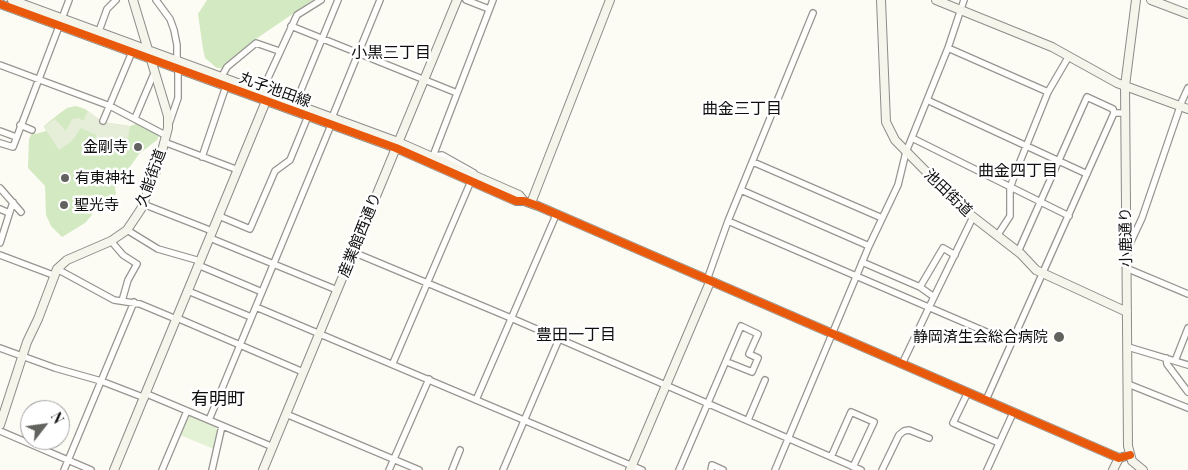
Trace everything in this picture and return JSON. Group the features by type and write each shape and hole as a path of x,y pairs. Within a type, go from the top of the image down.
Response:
{"street":[{"path":"0,143 13,147 69,0"},
{"path":"99,31 106,10 116,0"},
{"name":"久能街道","path":"55,272 67,260 111,240 127,230 143,204 158,166 166,135 168,116 133,0"},
{"path":"156,0 170,19 177,45 178,98 166,135"},
{"path":"114,470 266,101 262,91 279,51 291,26 303,10 321,0"},
{"path":"294,107 338,0"},
{"path":"209,420 380,0"},
{"name":"産業館西通り","path":"263,470 457,0"},
{"path":"466,0 489,9"},
{"path":"433,156 493,0"},
{"path":"531,203 610,0"},
{"name":"池田街道","path":"881,0 886,122 892,136 973,217 1044,274 1127,312"},
{"path":"936,0 1069,56 1125,86 1184,108"},
{"path":"775,470 856,275 898,185 906,152 948,48 964,0"},
{"name":"小鹿通り","path":"1130,455 1125,86 1136,0"},
{"path":"1151,0 1188,14"},
{"name":"丸子池田線","path":"17,1 132,52 222,76 262,91 308,116 331,120"},
{"name":"丸子池田線","path":"0,4 99,31 148,49 226,86 266,101 294,107 397,145 519,195 556,215 1119,458"},
{"path":"630,468 708,281 728,221 813,13"},
{"path":"291,26 457,94"},
{"path":"202,157 226,86 222,76 227,67 256,43 279,51"},
{"path":"948,48 1048,92"},
{"path":"103,121 132,52"},
{"path":"997,236 1010,216 1010,188 1026,146 1048,92 1069,56"},
{"path":"0,65 110,106 166,135 202,157 238,170"},
{"path":"135,118 154,71"},
{"path":"1126,252 1142,218 1184,108 1188,88"},
{"path":"1018,252 1087,97 1113,109 1114,113"},
{"path":"927,100 1087,174"},
{"path":"1114,113 1126,113"},
{"path":"986,400 1044,274 1114,113"},
{"path":"219,216 250,229 275,171 290,160 308,116"},
{"path":"20,126 32,130"},
{"path":"0,131 16,137"},
{"path":"912,138 1069,216"},
{"name":"丸子池田線","path":"397,145 433,156 475,178"},
{"path":"753,162 882,218"},
{"path":"393,364 475,178"},
{"path":"0,188 21,212"},
{"path":"741,190 869,246"},
{"path":"0,243 13,202"},
{"path":"143,204 274,264 337,290"},
{"path":"0,210 9,213"},
{"path":"476,400 556,215"},
{"path":"902,364 927,307 934,297 973,217"},
{"path":"728,221 1012,343"},
{"path":"127,230 158,249 199,263 262,292"},
{"path":"111,240 123,255 137,264 128,280 122,301"},
{"path":"920,286 942,248 955,255"},
{"path":"353,252 428,282 861,470"},
{"path":"0,255 55,272 114,300 134,302 304,372"},
{"path":"862,262 920,286 934,297"},
{"path":"1126,268 1188,294"},
{"path":"0,425 22,356 55,272"},
{"path":"188,291 251,317"},
{"path":"64,470 134,302"},
{"path":"256,307 524,420 630,468 642,470"},
{"path":"679,470 742,326 758,334 749,354 758,358 752,372 727,362"},
{"path":"1175,361 1188,328"},
{"path":"503,470 559,339"},
{"path":"1128,347 1188,365"},
{"path":"0,348 188,411 272,447"},
{"path":"1166,358 1167,364 1188,392"},
{"path":"389,470 428,379"},
{"path":"748,420 765,380"},
{"path":"1128,384 1188,408"},
{"path":"968,392 953,423 999,443"},
{"path":"162,470 188,411"},
{"path":"831,457 851,412 874,422 853,467"},
{"path":"987,470 1013,413"},
{"path":"286,414 419,470"},
{"path":"212,470 222,426"},
{"path":"882,470 898,435 910,430 929,438"},
{"path":"0,431 91,470"},
{"path":"452,470 460,450"},
{"path":"1113,470 1119,458 1130,455 1132,461 1143,470"},
{"path":"710,470 712,466 723,470"}],"green space":[{"path":"207,0 313,0 250,43 222,68 217,68 205,58 203,49 198,14"},
{"path":"76,106 85,109 103,122 130,126 138,123 159,136 157,140 139,154 115,188 116,194 105,203 96,203 91,210 92,215 85,223 62,237 51,226 46,215 45,186 28,168 29,139 33,131 35,134 46,131 44,126 67,108"},
{"path":"88,111 103,122 130,126 128,138 117,136 115,147 94,144 96,135 81,128 72,141 59,150 44,127 55,119 66,131 72,119 79,118 83,121"},
{"path":"189,415 219,428 214,449 180,435"}],"cycle path":[{"path":"0,4 396,148 516,201 524,201 538,206 1119,458 1130,455"}],"place":[{"name":"金剛寺","path":"138,147"},
{"name":"有東神社","path":"65,178"},
{"name":"聖光寺","path":"64,205"},
{"name":"静岡済生会総合病院","path":"1059,337"}],"district":[{"name":"小黒三丁目","path":"391,53"},
{"name":"曲金三丁目","path":"742,109"},
{"name":"曲金四丁目","path":"1018,171"},
{"name":"豊田一丁目","path":"576,335"},
{"name":"有明町","path":"218,399"}]}
